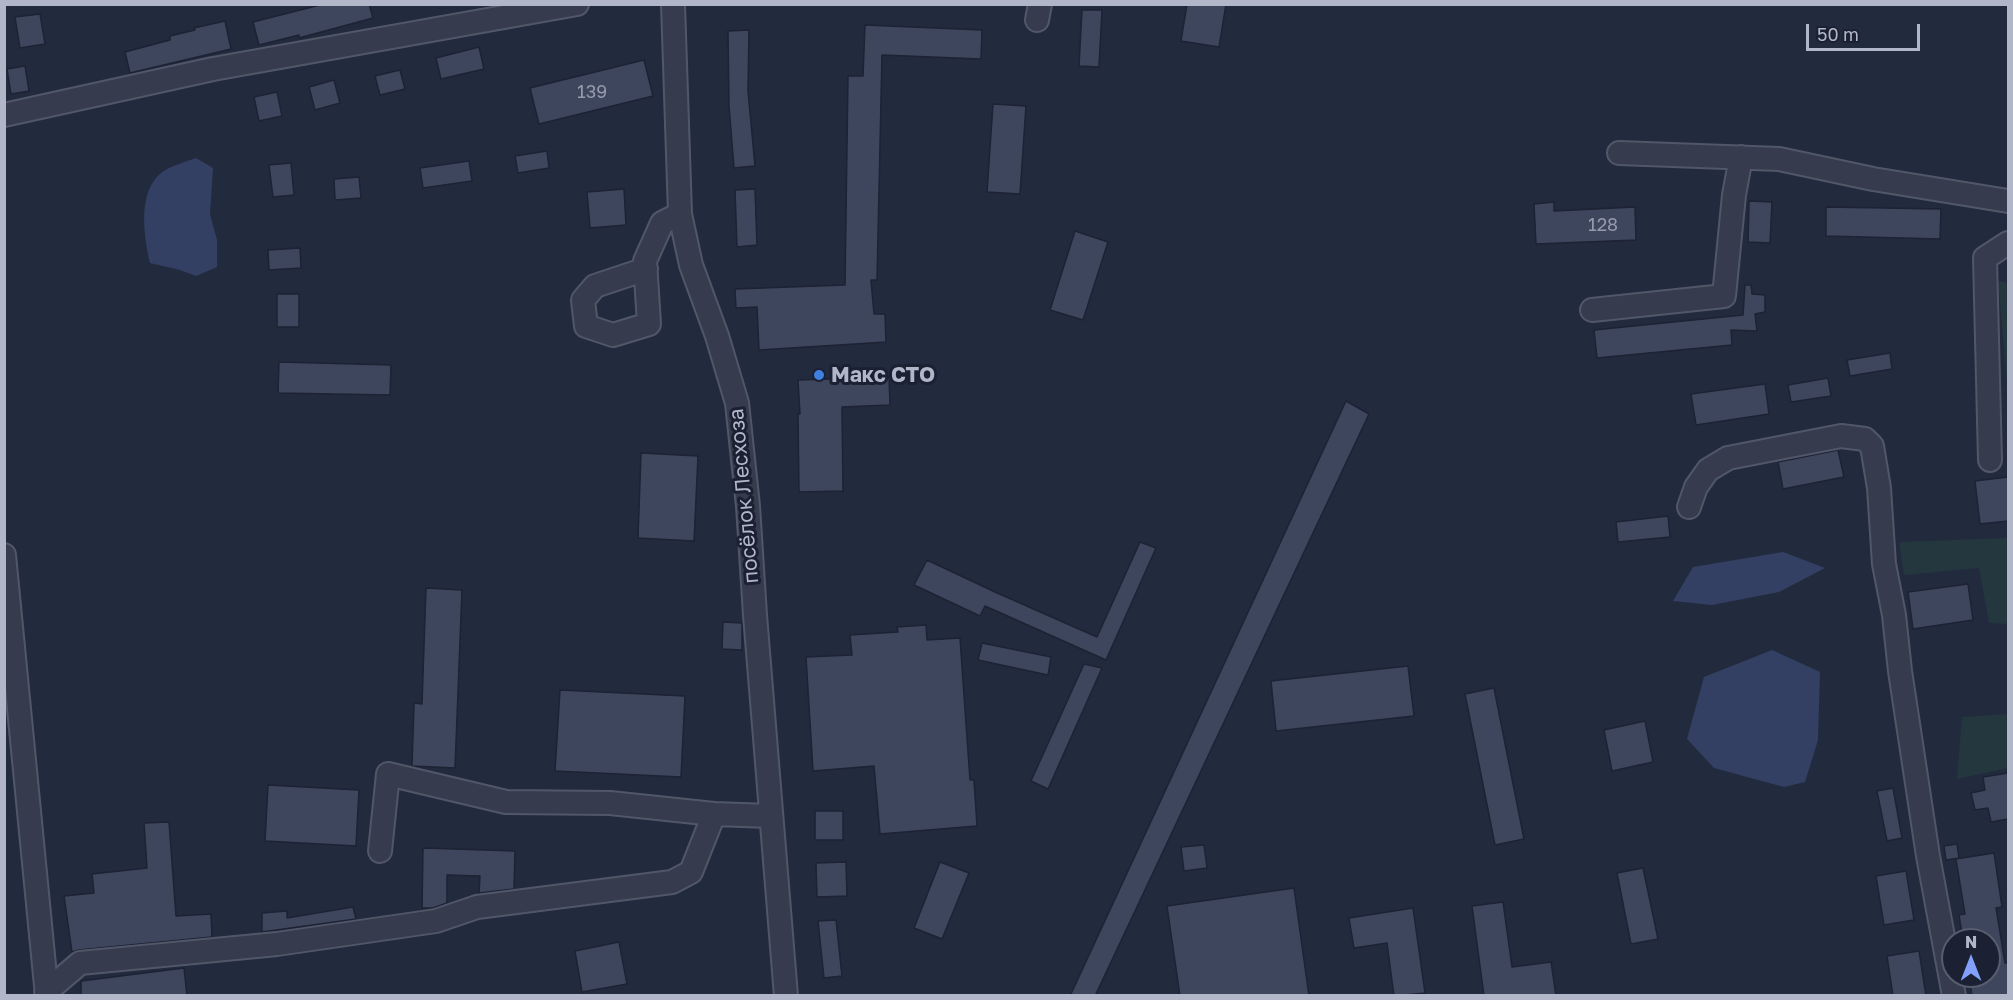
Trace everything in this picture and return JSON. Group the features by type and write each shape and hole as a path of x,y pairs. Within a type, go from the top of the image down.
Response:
{"street":[{"path":"4,115 213,69 577,4"},
{"name":"посёлок Лесхоза","path":"673,4 680,214 692,265 737,403 748,506 770,816 786,996"},
{"path":"1619,153 1779,159 1873,179 2008,201"},
{"path":"1592,310 1724,296 1734,195 1741,157"},
{"path":"646,269 645,261 662,223 680,214"},
{"path":"1990,460 1985,258 2008,243"},
{"path":"1689,507 1696,487 1708,470 1728,458 1840,436 1865,439 1872,446 1879,488 1884,564 1894,615 1928,856 1954,996"},
{"path":"4,555 46,994"},
{"path":"380,851 388,774 506,802 610,803 714,814 770,816"},
{"path":"46,994 80,963 277,944 436,921 477,907 672,882 691,872 714,814"}],"shaded area":[{"path":"1998,281 2008,283 2008,393"},
{"path":"2008,538 2008,624 1989,623 1979,568 1904,575 1899,542"},
{"path":"2008,714 2008,768 1957,779 1962,717"}],"water":[{"path":"196,158 213,168 210,214 217,240 217,267 196,276 150,263 144,216 148,192 161,173"},
{"path":"1783,552 1825,568 1779,592 1712,605 1673,601 1693,567"},
{"path":"1772,650 1820,672 1818,740 1805,782 1784,787 1714,768 1687,739 1704,677"}],"building":[{"path":"324,4 369,4 373,18 299,38 299,35 259,45 253,22"},
{"path":"1187,4 1226,4 1219,47 1181,41"},
{"path":"1082,10 1102,10 1099,67 1079,66"},
{"path":"40,14 45,44 20,48 15,17"},
{"path":"225,21 231,49 130,73 125,52 170,40 170,36 195,30 194,28"},
{"path":"865,25 982,30 981,59 882,55 877,280 871,280 874,314 885,314 886,342 759,350 757,307 736,308 735,289 845,285 848,76 863,76"},
{"path":"749,30 748,91 755,166 734,168 729,106 728,31"},
{"path":"479,47 484,69 441,79 436,58"},
{"path":"644,60 653,96 539,124 530,88"},
{"path":"25,66 29,91 11,94 7,69"},
{"path":"400,70 405,89 380,95 375,76"},
{"path":"334,80 340,103 315,110 309,87"},
{"path":"277,92 282,116 259,121 254,97"},
{"path":"993,104 1026,106 1020,194 987,192"},
{"path":"547,151 549,168 518,173 515,156"},
{"path":"469,161 472,181 423,188 420,168"},
{"path":"291,163 294,195 273,197 269,165"},
{"path":"359,177 361,198 335,200 334,179"},
{"path":"624,189 626,225 590,228 587,192"},
{"path":"755,189 757,245 737,247 735,190"},
{"path":"1749,201 1772,202 1770,243 1748,242"},
{"path":"1554,202 1554,211 1635,207 1636,240 1536,244 1534,204"},
{"path":"1826,207 1941,209 1940,239 1826,236"},
{"path":"1075,231 1108,242 1083,320 1050,310"},
{"path":"300,248 301,268 269,270 268,250"},
{"path":"1745,285 1751,285 1752,294 1765,295 1765,312 1755,314 1757,331 1731,330 1732,345 1597,358 1594,330 1743,315"},
{"path":"277,294 299,294 299,327 277,327"},
{"path":"1890,353 1892,369 1850,376 1847,360"},
{"path":"279,362 391,365 390,395 278,393"},
{"path":"889,377 890,405 842,407 843,491 799,492 798,380"},
{"path":"1828,378 1831,396 1791,402 1788,385"},
{"path":"1765,384 1769,414 1696,425 1691,394"},
{"path":"1346,401 1369,414 1095,996 1070,996"},
{"path":"1838,450 1844,477 1783,489 1778,462"},
{"path":"641,453 698,456 694,541 638,538"},
{"path":"2008,477 2008,521 1980,524 1975,481"},
{"path":"1668,516 1670,537 1618,542 1616,522"},
{"path":"1140,542 1156,548 1106,660 985,606 980,616 914,585 927,560 1097,637"},
{"path":"1968,584 1973,620 1913,629 1908,592"},
{"path":"426,588 462,590 455,768 412,766 414,703 422,704"},
{"path":"723,622 742,623 742,650 722,649"},
{"path":"926,625 927,640 960,638 970,780 974,780 977,826 880,834 874,766 813,771 806,657 852,655 850,635 898,632 897,627"},
{"path":"982,643 1051,657 1048,675 978,660"},
{"path":"1084,664 1102,668 1048,789 1031,781"},
{"path":"1408,666 1414,716 1276,731 1271,681"},
{"path":"1494,688 1524,839 1495,845 1465,694"},
{"path":"560,690 685,696 681,777 555,771"},
{"path":"1645,721 1653,762 1612,771 1604,730"},
{"path":"2008,773 2008,819 1991,822 1988,808 1975,810 1971,793 1985,790 1983,777"},
{"path":"268,785 359,790 356,846 265,841"},
{"path":"1893,788 1902,838 1887,841 1877,791"},
{"path":"815,811 843,811 843,840 815,840"},
{"path":"169,822 176,916 211,914 212,937 72,952 64,896 94,893 92,874 147,868 144,823"},
{"path":"1957,844 1959,858 1946,860 1944,846"},
{"path":"1204,845 1207,868 1184,871 1181,847"},
{"path":"423,848 515,851 514,889 479,893 480,876 447,875 447,903 433,908 422,908"},
{"path":"1994,853 2002,907 1996,908 1999,928 1961,928 1959,915 1965,914 1956,859"},
{"path":"846,862 847,896 817,897 816,863"},
{"path":"940,862 969,873 942,939 914,928"},
{"path":"1643,868 1658,939 1631,944 1617,873"},
{"path":"1906,871 1914,920 1884,925 1876,876"},
{"path":"1294,888 1309,996 1180,996 1167,906"},
{"path":"1503,902 1512,967 1551,962 1556,996 1484,996 1472,906"},
{"path":"353,907 356,919 262,932 262,913 287,911 287,918"},
{"path":"1413,908 1425,993 1394,996 1387,943 1354,948 1349,918"},
{"path":"836,920 842,976 824,978 818,921"},
{"path":"2001,939 2005,963 2008,963 2008,996 1972,996 1971,988 2001,988"},
{"path":"619,942 627,984 582,992 575,951"},
{"path":"1919,951 1926,996 1893,996 1887,956"},
{"path":"184,968 187,996 81,996 81,981"}],"place":[{"name":"Макс СТО","path":"819,375"}]}
